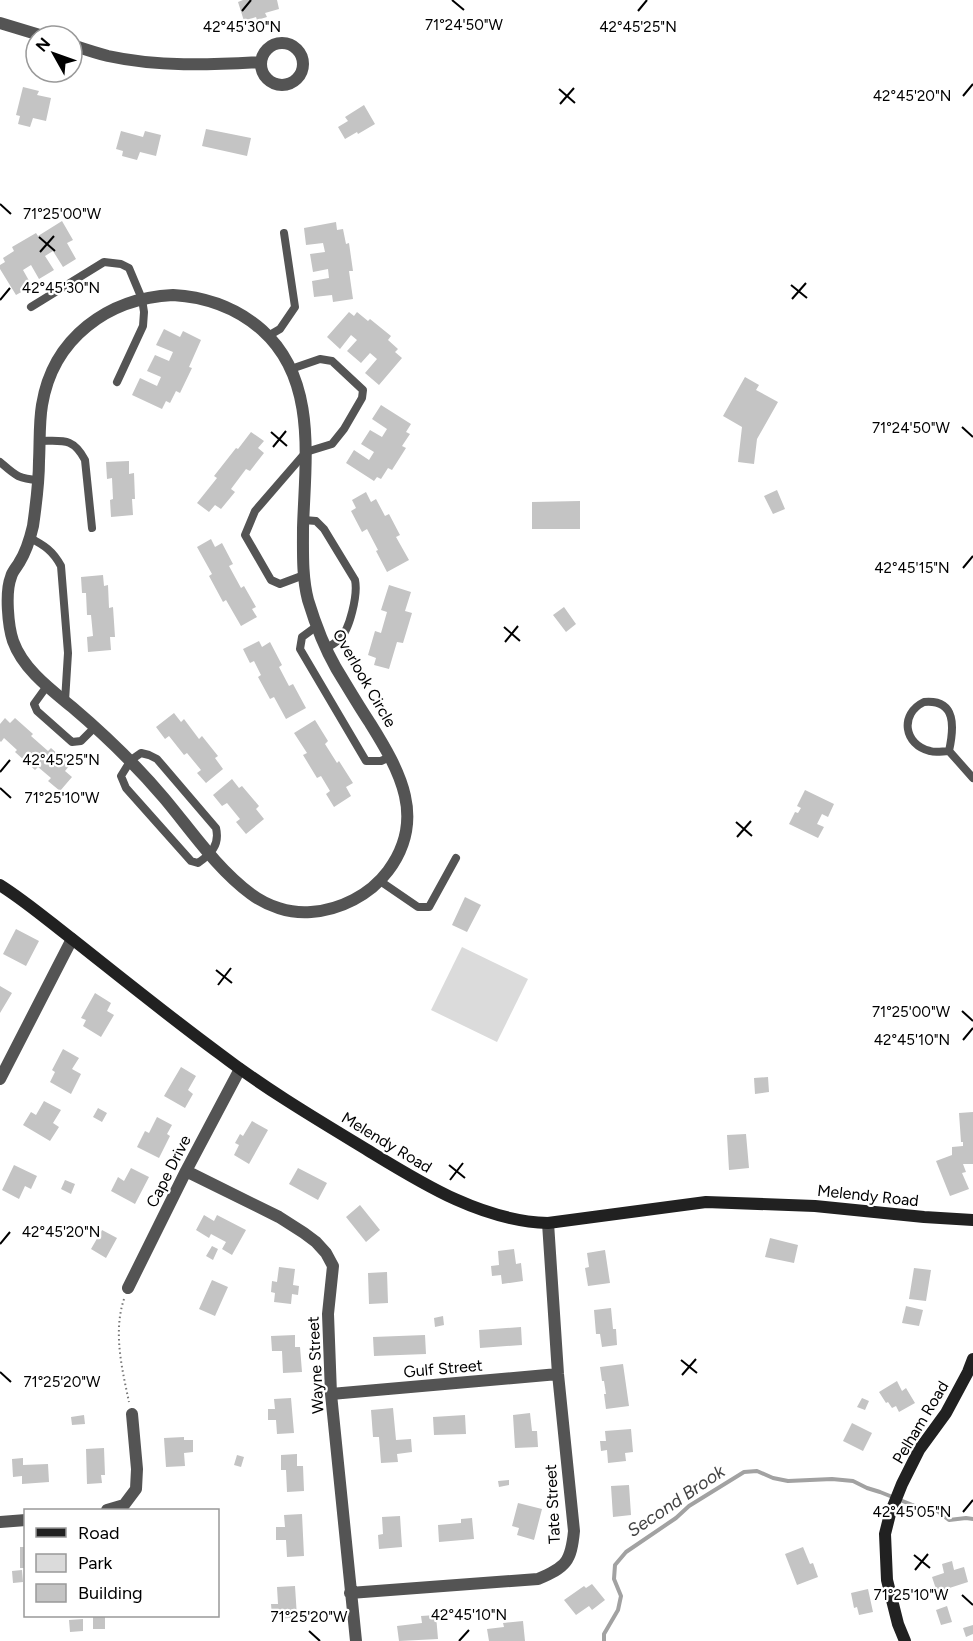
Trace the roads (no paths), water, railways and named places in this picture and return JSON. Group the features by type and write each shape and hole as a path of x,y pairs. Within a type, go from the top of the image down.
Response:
{"street":[{"path":"0,23 24,30"},
{"path":"84,49 144,62 206,65 261,62"},
{"name":"Overlook Circle","path":"173,295 203,298 224,306 244,316 268,336 278,347 291,369 302,405 306,452 304,575 310,606 333,663 396,768 406,797 408,812 407,827 398,855 380,881 369,891 342,905 313,912 298,912 268,904 254,897 210,854 130,760 47,686 25,663 9,628 5,576 22,559 30,538 38,480 40,418 45,388 57,360 76,335 100,316 142,299 173,295"},
{"name":"Melendy Road","path":"0,885 40,913 240,1069 305,1112 412,1177 466,1204 494,1213 538,1222 706,1202 815,1206 973,1220"},
{"path":"0,1079 72,939"},
{"name":"Cape Drive","path":"128,1288 240,1069"},
{"name":"Wayne Street","path":"186,1171 279,1217 304,1233 326,1252 333,1266 328,1314 331,1394 356,1641"},
{"name":"Tate Street","path":"350,1593 538,1579 564,1565 572,1550 574,1531 558,1374 548,1222"},
{"name":"Pelham Road","path":"905,1641 898,1624 887,1580 885,1534 902,1484 919,1450 946,1413 973,1359"},
{"name":"Gulf Street","path":"331,1394 558,1374"},
{"path":"110,1509 124,1504 136,1489 137,1469 132,1414"},
{"path":"0,1522 24,1520"}],"lane":[{"path":"268,336 280,329 295,308 284,233"},
{"path":"31,307 104,262 122,264 129,268 142,299 143,326 117,382"},
{"path":"291,369 320,359 332,362 363,390 362,398 344,429 332,444 306,452 255,511 245,535 271,580 280,584 304,575"},
{"path":"39,441 68,441 80,450 85,459 92,528"},
{"path":"0,462 22,479 38,480"},
{"path":"304,520 316,521 324,529 356,580 357,589 347,629 339,640 326,648"},
{"path":"30,538 45,546 55,555 60,566 68,653 65,701"},
{"path":"317,626 302,637 300,649 366,761 381,761 390,757"},
{"path":"47,686 34,704 37,711 72,742 81,741 94,727"},
{"path":"924,702 931,702 940,705 948,712 953,725 949,751 932,752 913,742 907,724 908,717 917,706 924,702"},
{"path":"949,751 973,778"},
{"path":"141,753 157,759 216,828 217,844 210,854 198,863 190,861 126,788 121,776 130,760 141,753"},
{"path":"380,881 418,907 429,908 456,858"}],"waterway":[{"name":"Second Brook","path":"604,1641 604,1634 618,1610 621,1596 614,1579 615,1565 626,1552 676,1518 689,1506 744,1472 757,1471 788,1481 832,1479 853,1481 920,1508 936,1510 949,1520 973,1519"}]}
